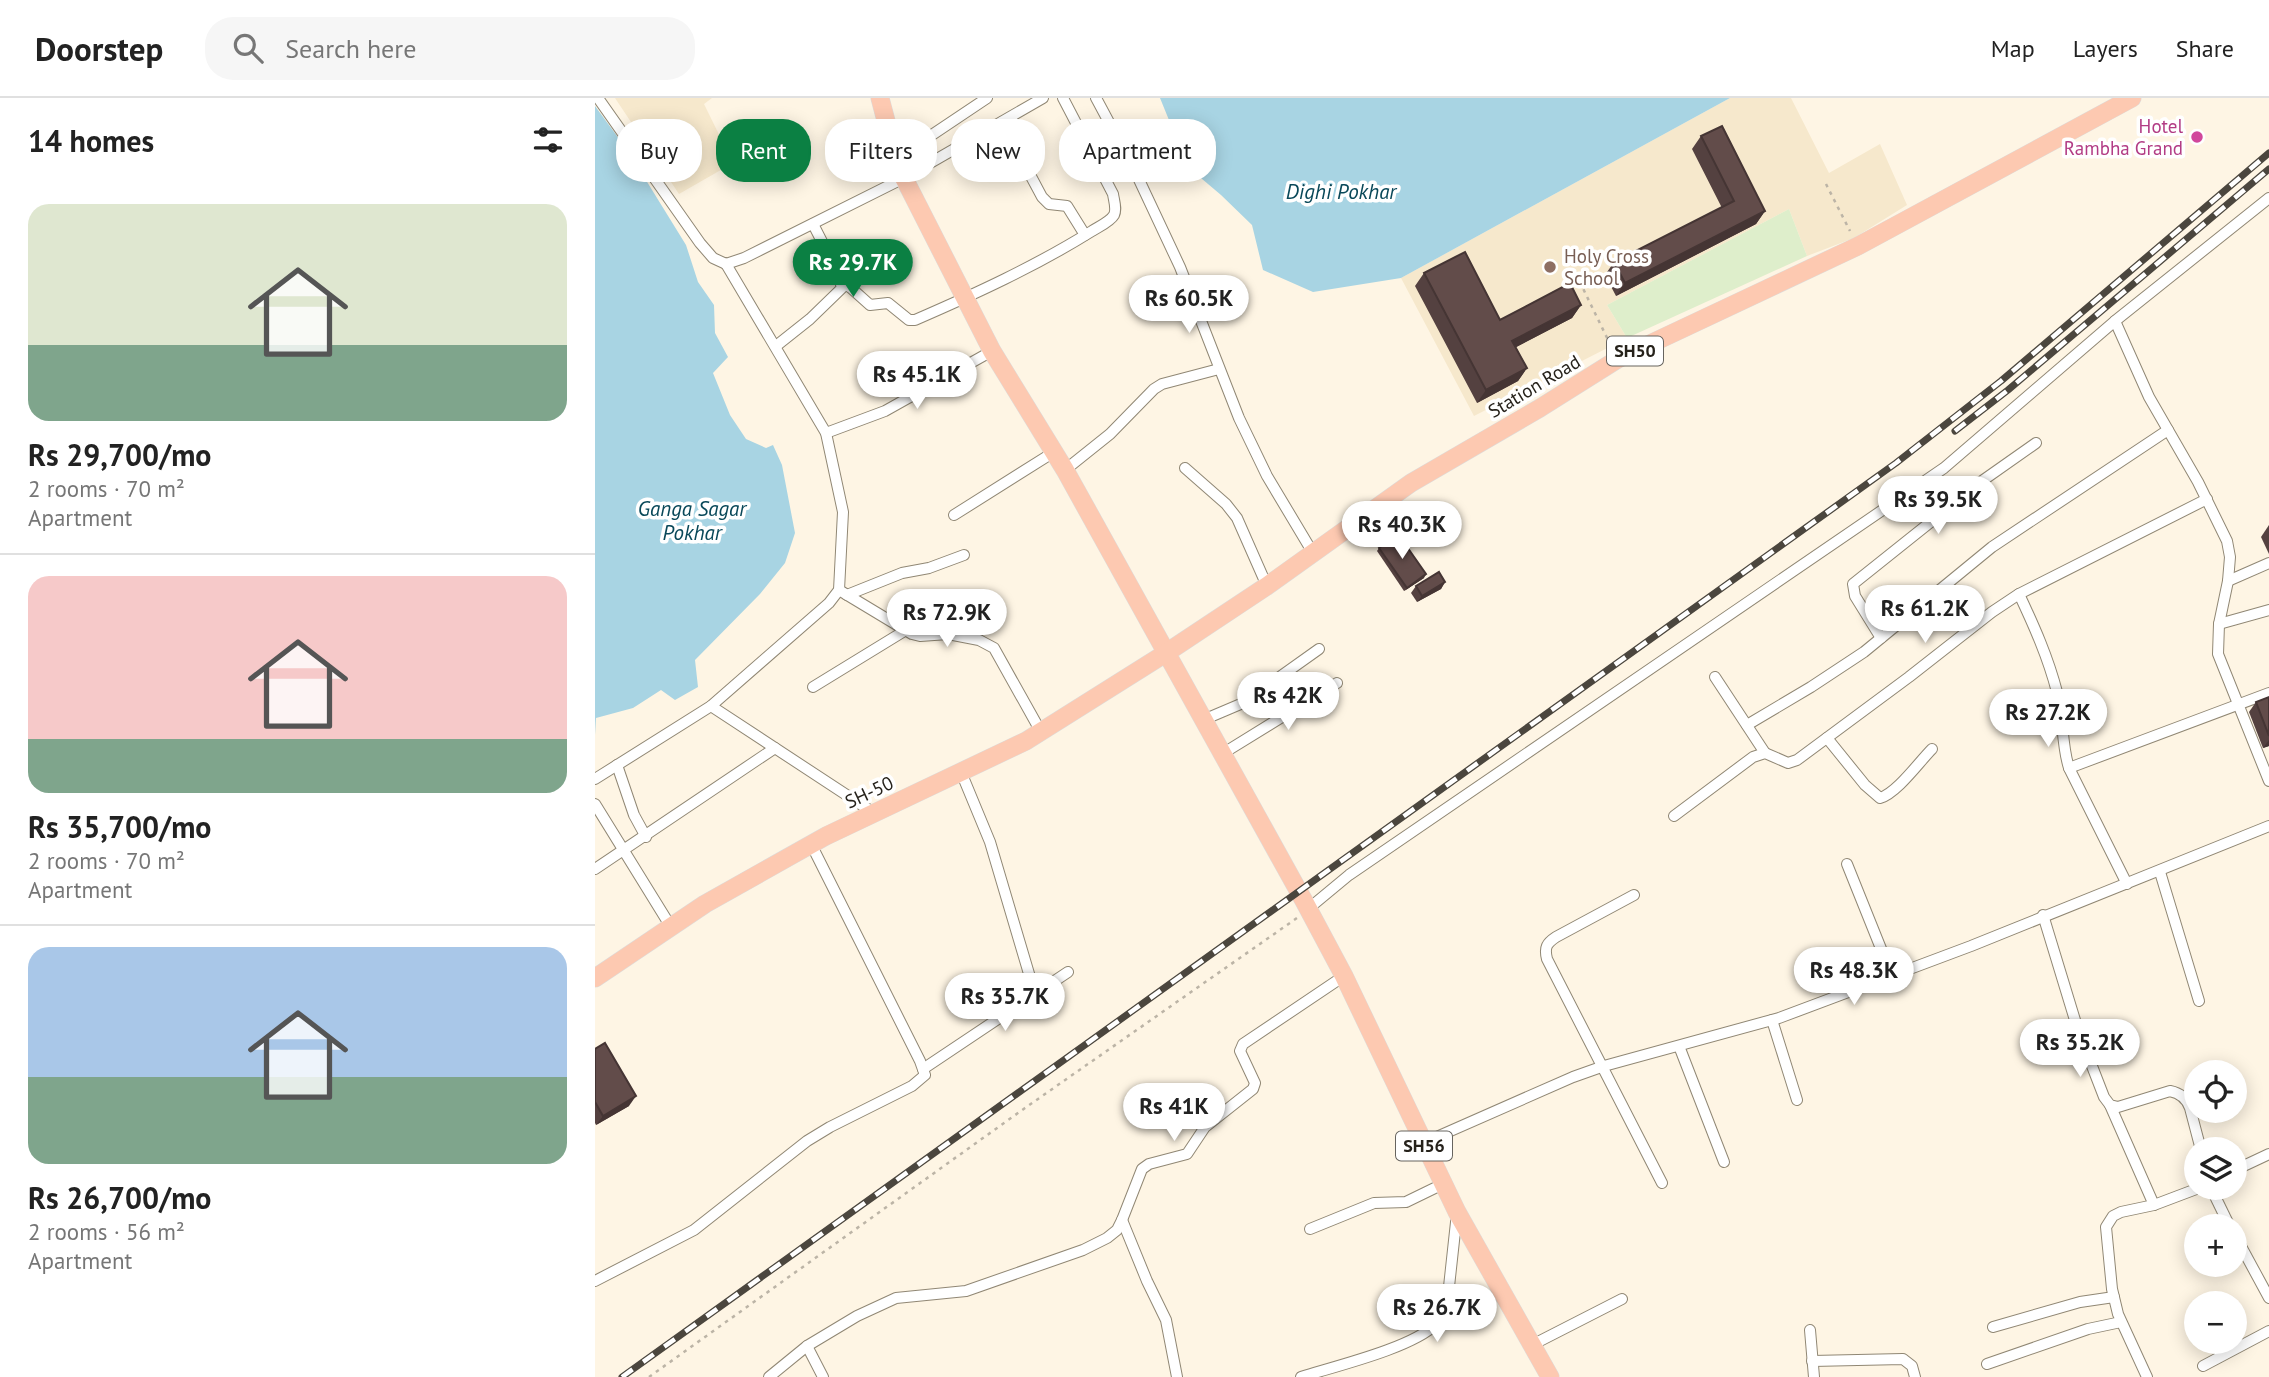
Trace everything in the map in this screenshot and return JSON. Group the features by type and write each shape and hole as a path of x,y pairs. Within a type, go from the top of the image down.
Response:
{"main road":[{"path":"880,98 886,119"},
{"name":"Station Road","path":"1167,653 1267,586 1411,483 1618,359 1858,246 2132,98"},
{"path":"906,182 992,351 1065,470 1167,653"},
{"name":"SH56","path":"1167,653 1343,976 1457,1212 1550,1377"},
{"name":"SH-50","path":"595,978 705,904 811,844 1041,732 1167,653"}],"street":[{"path":"598,98 700,243 713,258 726,264 825,433 843,512 843,593"},
{"path":"937,132 987,98"},
{"path":"1005,119 1042,98"},
{"path":"813,224 842,282 870,305 888,303 909,320 965,298 1085,235 1114,216 1112,194 1063,98"},
{"path":"1096,98 1134,169 1180,267 1219,369 1267,476 1313,553"},
{"path":"726,264 744,258 896,182"},
{"path":"1034,182 1049,204 1071,209 1085,235"},
{"path":"1308,909 1349,876 1944,468 2115,321 2269,198"},
{"path":"776,346 839,292 842,282"},
{"path":"2115,321 2149,397 2228,541 2228,581 2219,624 2218,654 2269,781"},
{"path":"825,433 885,411 992,351"},
{"path":"1065,470 1110,435 1154,389 1162,384 1219,369"},
{"path":"1747,724 1811,687 1881,638 1992,547 2168,430"},
{"path":"1881,638 1855,596 1853,584 1982,481 2036,443"},
{"path":"954,514 1054,452"},
{"path":"1185,468 1237,518 1267,586"},
{"path":"1715,677 1765,753 1788,763 1797,760 2019,594 2207,499"},
{"path":"595,779 711,706 843,593 964,555"},
{"path":"2228,581 2269,563"},
{"path":"843,593 920,636 948,634 979,640 994,648 1041,732"},
{"path":"2019,594 2043,645 2058,693 2064,752 2069,768 2127,884"},
{"path":"2219,624 2269,610"},
{"path":"813,687 906,630"},
{"path":"1203,720 1243,703 1319,649"},
{"path":"1221,754 1337,683"},
{"path":"2069,768 2269,693"},
{"path":"711,706 874,813"},
{"path":"1827,738 1879,798 1894,789 1932,749"},
{"path":"595,869 775,748"},
{"path":"1674,816 1753,757 1765,753"},
{"path":"617,765 634,815 646,837"},
{"path":"961,772 990,842 1035,994"},
{"path":"595,804 671,927"},
{"path":"1423,1143 1604,1066 1772,1020 2160,872 2269,826"},
{"path":"595,1281 694,1230 807,1141 921,1080 925,1075 811,844"},
{"path":"1847,864 1892,976"},
{"path":"2160,872 2199,1001"},
{"path":"1634,895 1556,937 1548,943 1545,950 1662,1183"},
{"path":"2043,915 2078,1030 2104,1097 2154,1205"},
{"path":"923,1069 1068,972"},
{"path":"769,1377 807,1346 857,1316 896,1298 966,1291 1083,1250 1107,1238 1117,1230 1142,1169 1149,1164 1187,1154 1205,1127 1254,1089 1255,1083 1240,1051 1243,1044 1343,976"},
{"path":"1772,1020 1797,1100"},
{"path":"1679,1045 1724,1162"},
{"path":"2110,1105 2119,1107 2171,1091 2177,1093 2187,1101 2198,1137"},
{"path":"2247,1164 2269,1154"},
{"path":"1310,1229 1374,1203 1406,1202 1443,1184"},
{"path":"2147,1377 2121,1322 2114,1297 2105,1237 2108,1221 2121,1212 2154,1205 2184,1194"},
{"path":"1301,1377 1399,1345 1427,1332 1436,1324 1447,1305 1457,1212"},
{"path":"1122,1220 1166,1320 1177,1377"},
{"path":"2247,1257 2269,1298"},
{"path":"1993,1327 2080,1302 2114,1297"},
{"path":"1532,1345 1622,1298"},
{"path":"1987,1364 2088,1329 2121,1322"},
{"path":"1810,1330 1814,1377"},
{"path":"2203,1366 2269,1331"},
{"path":"807,1346 824,1377"},
{"path":"1812,1361 1903,1359 1912,1366 1915,1377"}],"path":[{"path":"1826,184 1858,246"},
{"path":"1576,274 1618,359"},
{"path":"649,1377 1025,1108 1284,929 1308,909"}],"shaded area":[{"path":"615,98 712,98 704,104 716,128 716,173 702,181 702,119 629,119"},
{"name":"Holy Cross School","path":"1730,98 1791,98 1829,173 1880,144 1907,205 1854,238 1807,256 1789,209 1607,305 1627,338 1474,416 1401,278"},
{"path":"671,182 700,182 679,194"}],"green space":[{"path":"1789,209 1807,256 1627,338 1607,305"}],"water":[{"name":"Dighi Pokhar","path":"1160,98 1730,98 1401,278 1313,292 1263,270 1252,225 1206,182 1216,182 1216,119 1169,119"},
{"name":"Ganga Sagar Pokhar","path":"595,106 616,135 616,182 647,182 686,245 698,282 714,305 715,333 728,357 713,373 730,415 746,439 766,448 773,445 782,465 795,533 785,563 760,594 695,660 698,687 675,700 661,690 633,708 596,718 595,735"}],"building":[{"path":"1722,126 1765,211 1625,283 1614,262 1734,201 1701,136"},
{"path":"1465,252 1500,320 1570,283 1581,305 1512,341 1527,368 1486,390 1424,273"},
{"path":"1398,534 1426,574 1407,588 1379,548"},
{"path":"1439,572 1445,582 1422,596 1416,586"},
{"path":"2269,697 2269,736 2256,702"},
{"path":"605,1043 636,1096 603,1116 595,1102 595,1049"}],"railway":[{"path":"622,1377 1896,463 2001,381 2269,153"},
{"path":"1955,431 2008,390 2269,169"}],"place":[{"name":"Hotel Rambha Grand","path":"2197,137"},
{"name":"Holy Cross School","path":"1550,267"}]}
